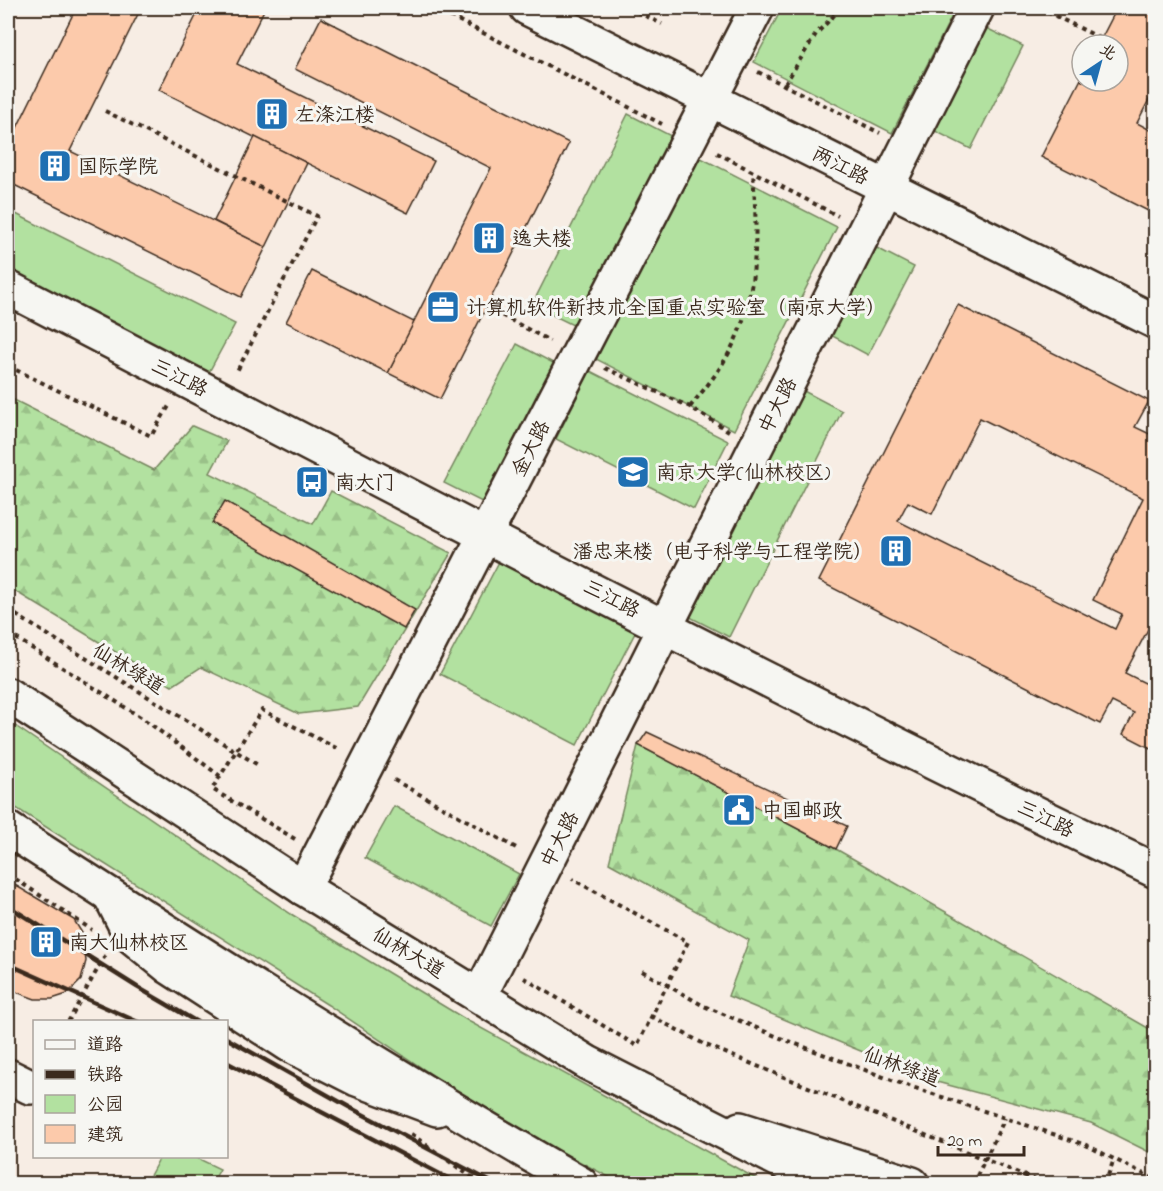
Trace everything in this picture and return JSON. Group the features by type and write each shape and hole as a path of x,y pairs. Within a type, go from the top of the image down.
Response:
{"street":[{"name":"两江路","path":"526,8 1155,322"},
{"name":"金大路","path":"303,888 757,8"},
{"name":"中大路","path":"480,995 977,8"},
{"name":"三江路","path":"8,288 958,776 1155,871"},
{"name":"仙林大道","path":"8,695 303,888 588,1063 826,1184"},
{"path":"8,829 472,1121 581,1184"},
{"path":"686,1113 912,1184"}],"path":[{"path":"434,8 865,230"},
{"path":"629,8 662,24"},
{"path":"785,84 816,34 842,8"},
{"path":"1040,8 1089,33"},
{"path":"730,59 785,84 907,147"},
{"path":"105,111 317,216 223,398"},
{"path":"690,408 724,363 748,307 755,264 753,172"},
{"path":"486,307 578,355 690,408 756,447"},
{"path":"8,366 150,436 186,380"},
{"name":"仙林绿道","path":"8,610 258,765"},
{"path":"8,633 145,720 220,776"},
{"path":"321,854 212,789 235,749 262,710 367,764 688,942 637,1046 497,962"},
{"path":"69,1020 107,953"},
{"name":"仙林绿道","path":"642,971 704,1006 783,1039 897,1082 1086,1145 1155,1180"},
{"path":"651,1016 706,1045 1045,1184"},
{"path":"974,1184 1005,1118"},
{"path":"1105,1184 1114,1159"}],"green space":[{"path":"782,8 956,8 892,133 754,62"},
{"path":"982,26 1023,46 971,149 931,129"},
{"path":"628,114 671,136 575,326 532,305"},
{"path":"699,157 837,227 734,430 596,359"},
{"path":"8,210 235,324 209,372 8,269"},
{"path":"871,245 914,267 868,355 825,332"},
{"path":"517,344 557,365 484,503 444,483"},
{"path":"590,371 728,441 694,509 556,439"},
{"path":"798,388 842,411 729,637 684,614"},
{"path":"8,397 154,470 192,426 227,441 210,473 313,524 331,491 451,553 358,707 299,714 201,667 172,686 8,587"},
{"path":"501,558 637,629 577,745 440,674"},
{"path":"8,721 291,914 470,1022 764,1183 620,1183 492,1115 328,1005 8,803"},
{"path":"638,745 836,849 1155,1032 1155,1155 1091,1123 933,1081 728,996 749,940 609,863"},
{"path":"394,806 519,874 491,926 365,858"},
{"path":"159,1158 197,1158 220,1169 212,1183 146,1183"}],"building":[{"name":"国际学院","path":"76,8 141,8 70,151 266,247 241,297 8,182 8,146"},
{"name":"左涤江楼","path":"200,8 265,8 237,64 434,161 408,213 159,90"},
{"path":"1117,8 1156,8 1156,86 1137,123 1156,133 1156,215 1041,157 1074,93 1130,93 1130,33 1104,33"},
{"name":"逸夫楼","path":"321,18 569,143 440,399 388,373 491,168 295,69"},
{"path":"255,137 307,163 266,247 214,221"},
{"path":"312,271 414,322 388,373 286,322"},
{"name":"潘忠来楼（电子科学与工程学院）","path":"958,305 1149,401 1135,427 1156,437 1156,614 1125,673 1151,686 1156,677 1156,751 1123,734 1134,713 1112,702 1100,724 819,581","holes":["980,418 1143,498 1093,600 1122,614 1115,629 898,521 908,502 932,514"]},
{"path":"225,501 415,610 404,629 212,523"},
{"path":"647,732 847,826 836,849 638,745"},
{"name":"南大仙林校区","path":"8,881 74,920 82,933 86,961 81,980 67,994 52,999 35,999 8,989"}],"railway":[{"path":"8,906 194,1020"},
{"path":"8,964 134,1020"},
{"path":"228,1039 349,1107 495,1184"},
{"path":"228,1063 459,1184"}],"place":[{"name":"左涤江楼","path":"272,114"},
{"name":"国际学院","path":"55,166"},
{"name":"逸夫楼","path":"489,238"},
{"name":"计算机软件新技术全国重点实验室（南京大学）","path":"443,307"},
{"name":"南京大学(仙林校区)","path":"633,472"},
{"name":"南大门","path":"312,482"},
{"name":"潘忠来楼（电子科学与工程学院）","path":"896,551"},
{"name":"中国邮政","path":"739,810"},
{"name":"南大仙林校区","path":"46,942"}]}
